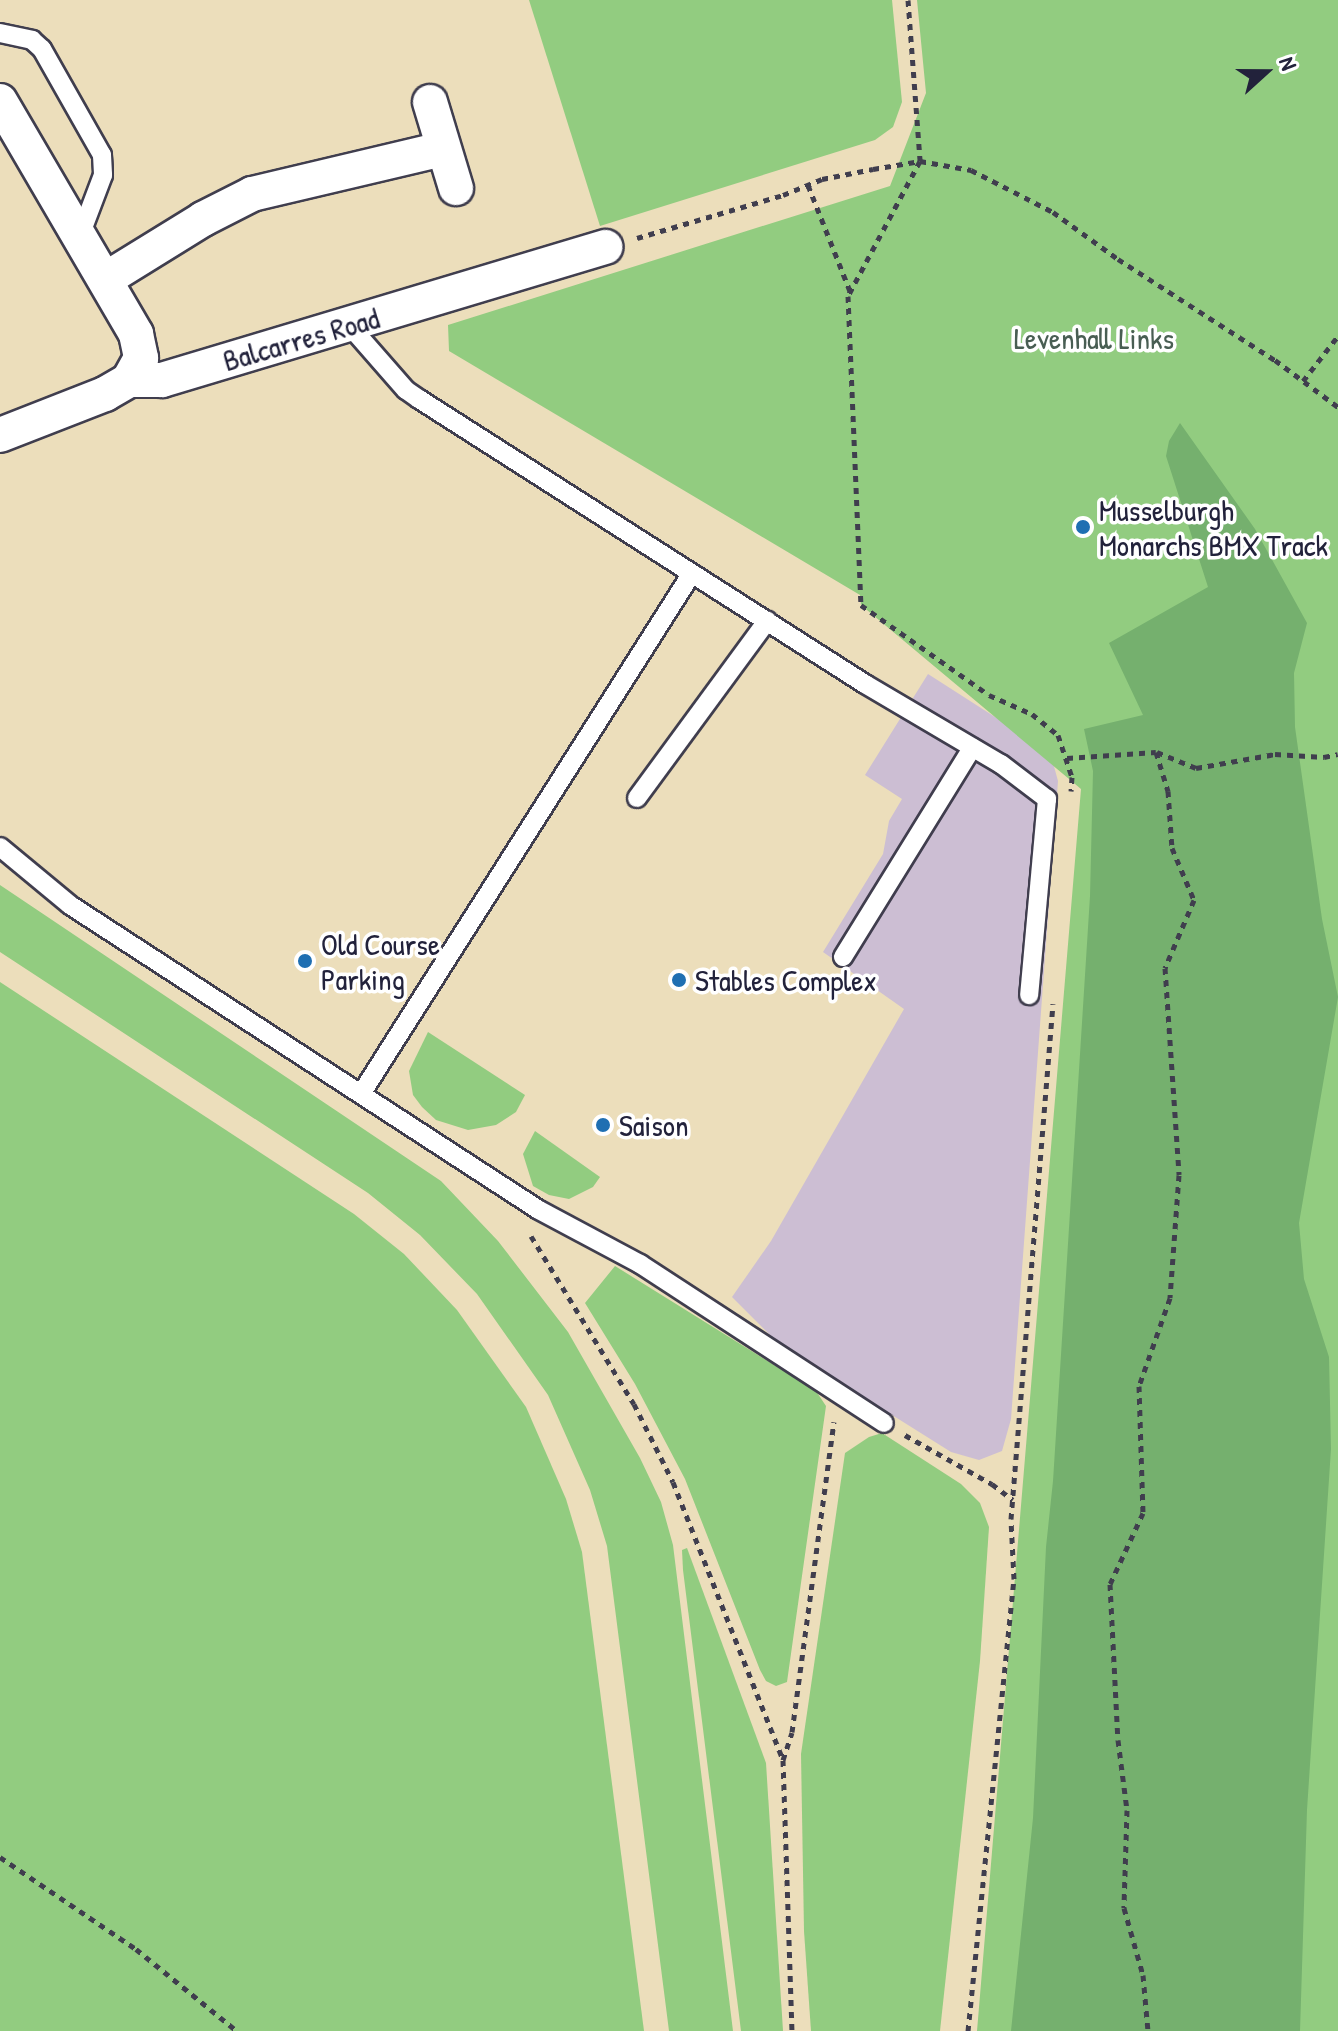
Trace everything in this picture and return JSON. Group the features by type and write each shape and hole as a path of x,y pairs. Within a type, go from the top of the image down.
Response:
{"street":[{"path":"0,101 136,334 141,358 129,380"},
{"path":"430,102 456,188"},
{"path":"106,279 203,219 252,194 442,149"},
{"name":"Balcarres Road","path":"0,435 105,394 129,380 162,380 606,247"}],"lane":[{"path":"0,33 32,40 42,49 102,155 103,175 80,236"},
{"path":"349,325 406,390 972,748 1047,799 1029,995"},
{"path":"361,1094 692,573"},
{"path":"637,798 767,621"},
{"path":"843,957 972,748"},
{"path":"0,847 70,905 539,1210 640,1264 884,1423"}],"path":[{"path":"850,292 920,161 908,0"},
{"path":"606,247 783,195 822,179 920,161 971,170 1053,212 1338,407"},
{"path":"808,185 850,292 861,605 989,695 1032,714 1058,735 1072,777 1071,792"},
{"path":"1303,381 1338,336"},
{"path":"1067,758 1156,752 1196,768 1275,754 1324,757 1338,754"},
{"path":"1148,2031 1143,1975 1124,1908 1127,1810 1118,1740 1110,1584 1143,1513 1139,1386 1170,1298 1179,1175 1165,968 1194,900 1172,848 1168,791 1156,752"},
{"path":"968,2031 1014,1579 1014,1501 1054,995"},
{"path":"522,1224 595,1336 673,1482 783,1760 792,2031"},
{"path":"783,1760 792,1732 838,1393"},
{"path":"884,1423 992,1484 1014,1501"},
{"path":"0,1857 136,1949 237,2031"}],"shaded area":[{"path":"928,674 1042,747 1052,759 1058,781 1011,1419 1002,1451 979,1460 951,1452 779,1344 732,1297 771,1241 904,1009 823,952 883,854 889,821 902,799 865,775"}],"green space":[{"path":"529,0 892,0 902,102 893,127 875,140 600,226"},
{"name":"Levenhall Links","path":"917,0 1338,0 1338,2031 977,2031 1081,789 861,605 860,595 449,351 448,325 890,186 926,93"},
{"path":"1180,423 1255,529 1307,623 1294,673 1295,727 1322,919 1338,997 1299,1223 1304,1279 1329,1357 1331,1449 1307,1810 1300,2031 1011,2031 1033,1818 1046,1547 1053,1481 1090,896 1093,771 1084,729 1143,715 1109,643 1208,587 1166,456 1169,441"},
{"path":"0,885 441,1181 498,1241 568,1332 640,1458 661,1502 673,1545 733,2031 669,2031 607,1546 590,1490 548,1395 477,1294 420,1235 368,1193 0,952"},
{"path":"0,982 354,1214 404,1254 457,1310 526,1407 566,1499 582,1552 644,2031 0,2031"},
{"path":"428,1032 525,1095 516,1112 496,1125 468,1130 436,1120 413,1095 409,1071"},
{"path":"535,1131 600,1177 593,1187 569,1199 549,1195 533,1186 523,1154"},
{"path":"615,1266 816,1391 826,1406 787,1682 776,1686 766,1681 760,1670 685,1479 635,1384 585,1303"},
{"path":"882,1433 961,1484 980,1503 989,1527 980,1661 940,2031 811,2031 804,1931 801,1754 845,1453 869,1437"},
{"path":"687,1548 766,1763 783,2031 741,2031 683,1570 682,1550"}],"place":[{"name":"Musselburgh Monarchs BMX Track","path":"1083,527"},
{"name":"Old Course Parking","path":"305,961"},
{"name":"Stables Complex","path":"679,980"},
{"name":"Saison","path":"603,1125"}]}
